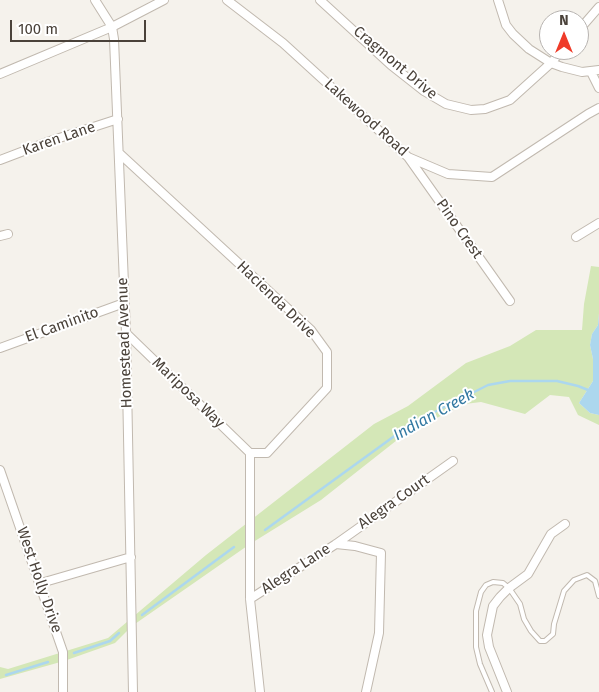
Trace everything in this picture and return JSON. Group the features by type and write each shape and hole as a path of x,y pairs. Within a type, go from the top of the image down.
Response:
{"street":[{"name":"Homestead Avenue","path":"95,0 112,27 114,39 126,333 133,692"},
{"path":"0,74 112,27 164,0"},
{"name":"Lakewood Road","path":"227,0 283,43 408,157 448,174 492,177 599,108"},
{"name":"Cragmont Drive","path":"320,0 391,65 424,91 436,99 456,107 470,110 498,106 510,100 554,60"},
{"path":"498,0 502,15 513,34 529,49 551,63 572,70 595,71 599,88"},
{"path":"589,18 599,7"},
{"name":"Karen Lane","path":"0,160 50,141 118,119"},
{"name":"Hacienda Drive","path":"119,153 310,330 327,352 326,388 268,453 250,453"},
{"name":"Pino Crest","path":"408,157 510,301"},
{"path":"576,237 599,223"},
{"name":"El Caminito","path":"0,348 124,303"},
{"name":"Mariposa Way","path":"126,333 250,453"},
{"path":"250,453 250,598 260,692"},
{"name":"Alegra Court","path":"336,544 453,461"},
{"name":"West Holly Drive","path":"0,470 64,652 63,692"},
{"path":"507,692 488,647 487,634 494,606 500,596 528,574 551,534 566,524"},
{"name":"Alegra Lane","path":"250,598 336,544 355,546 381,553 379,633 366,692"},
{"path":"40,583 131,556"}],"lane":[{"path":"492,692 480,664 476,647 476,611 481,592 486,585 493,582 503,583 509,588 520,604 530,631 540,641 545,641 553,634 554,624 564,591 574,580 587,575 599,586"},
{"path":"595,581 599,596"}],"green space":[{"path":"591,266 599,267 599,314 598,325 592,334 590,345 593,359 593,381 579,403 590,413 599,415 599,425 578,415 569,397 550,395 525,414 481,402 465,404 406,433 321,500 250,544 132,626 115,643 64,661 0,679 0,667 8,669 108,638 206,555 374,424 408,406 466,363 510,346 536,330 582,330 584,304"}],"water":[{"path":"599,314 599,415 590,413 579,403 593,381 593,359 590,345 592,334 598,325"}],"waterway":[{"name":"Indian Creek","path":"265,530 411,424 488,385 510,381 557,381 588,390"},
{"name":"Indian Creek","path":"142,615 234,547"},
{"name":"Indian Creek","path":"74,653 110,641 119,633"},
{"name":"Indian Creek","path":"6,675 48,662"}]}
